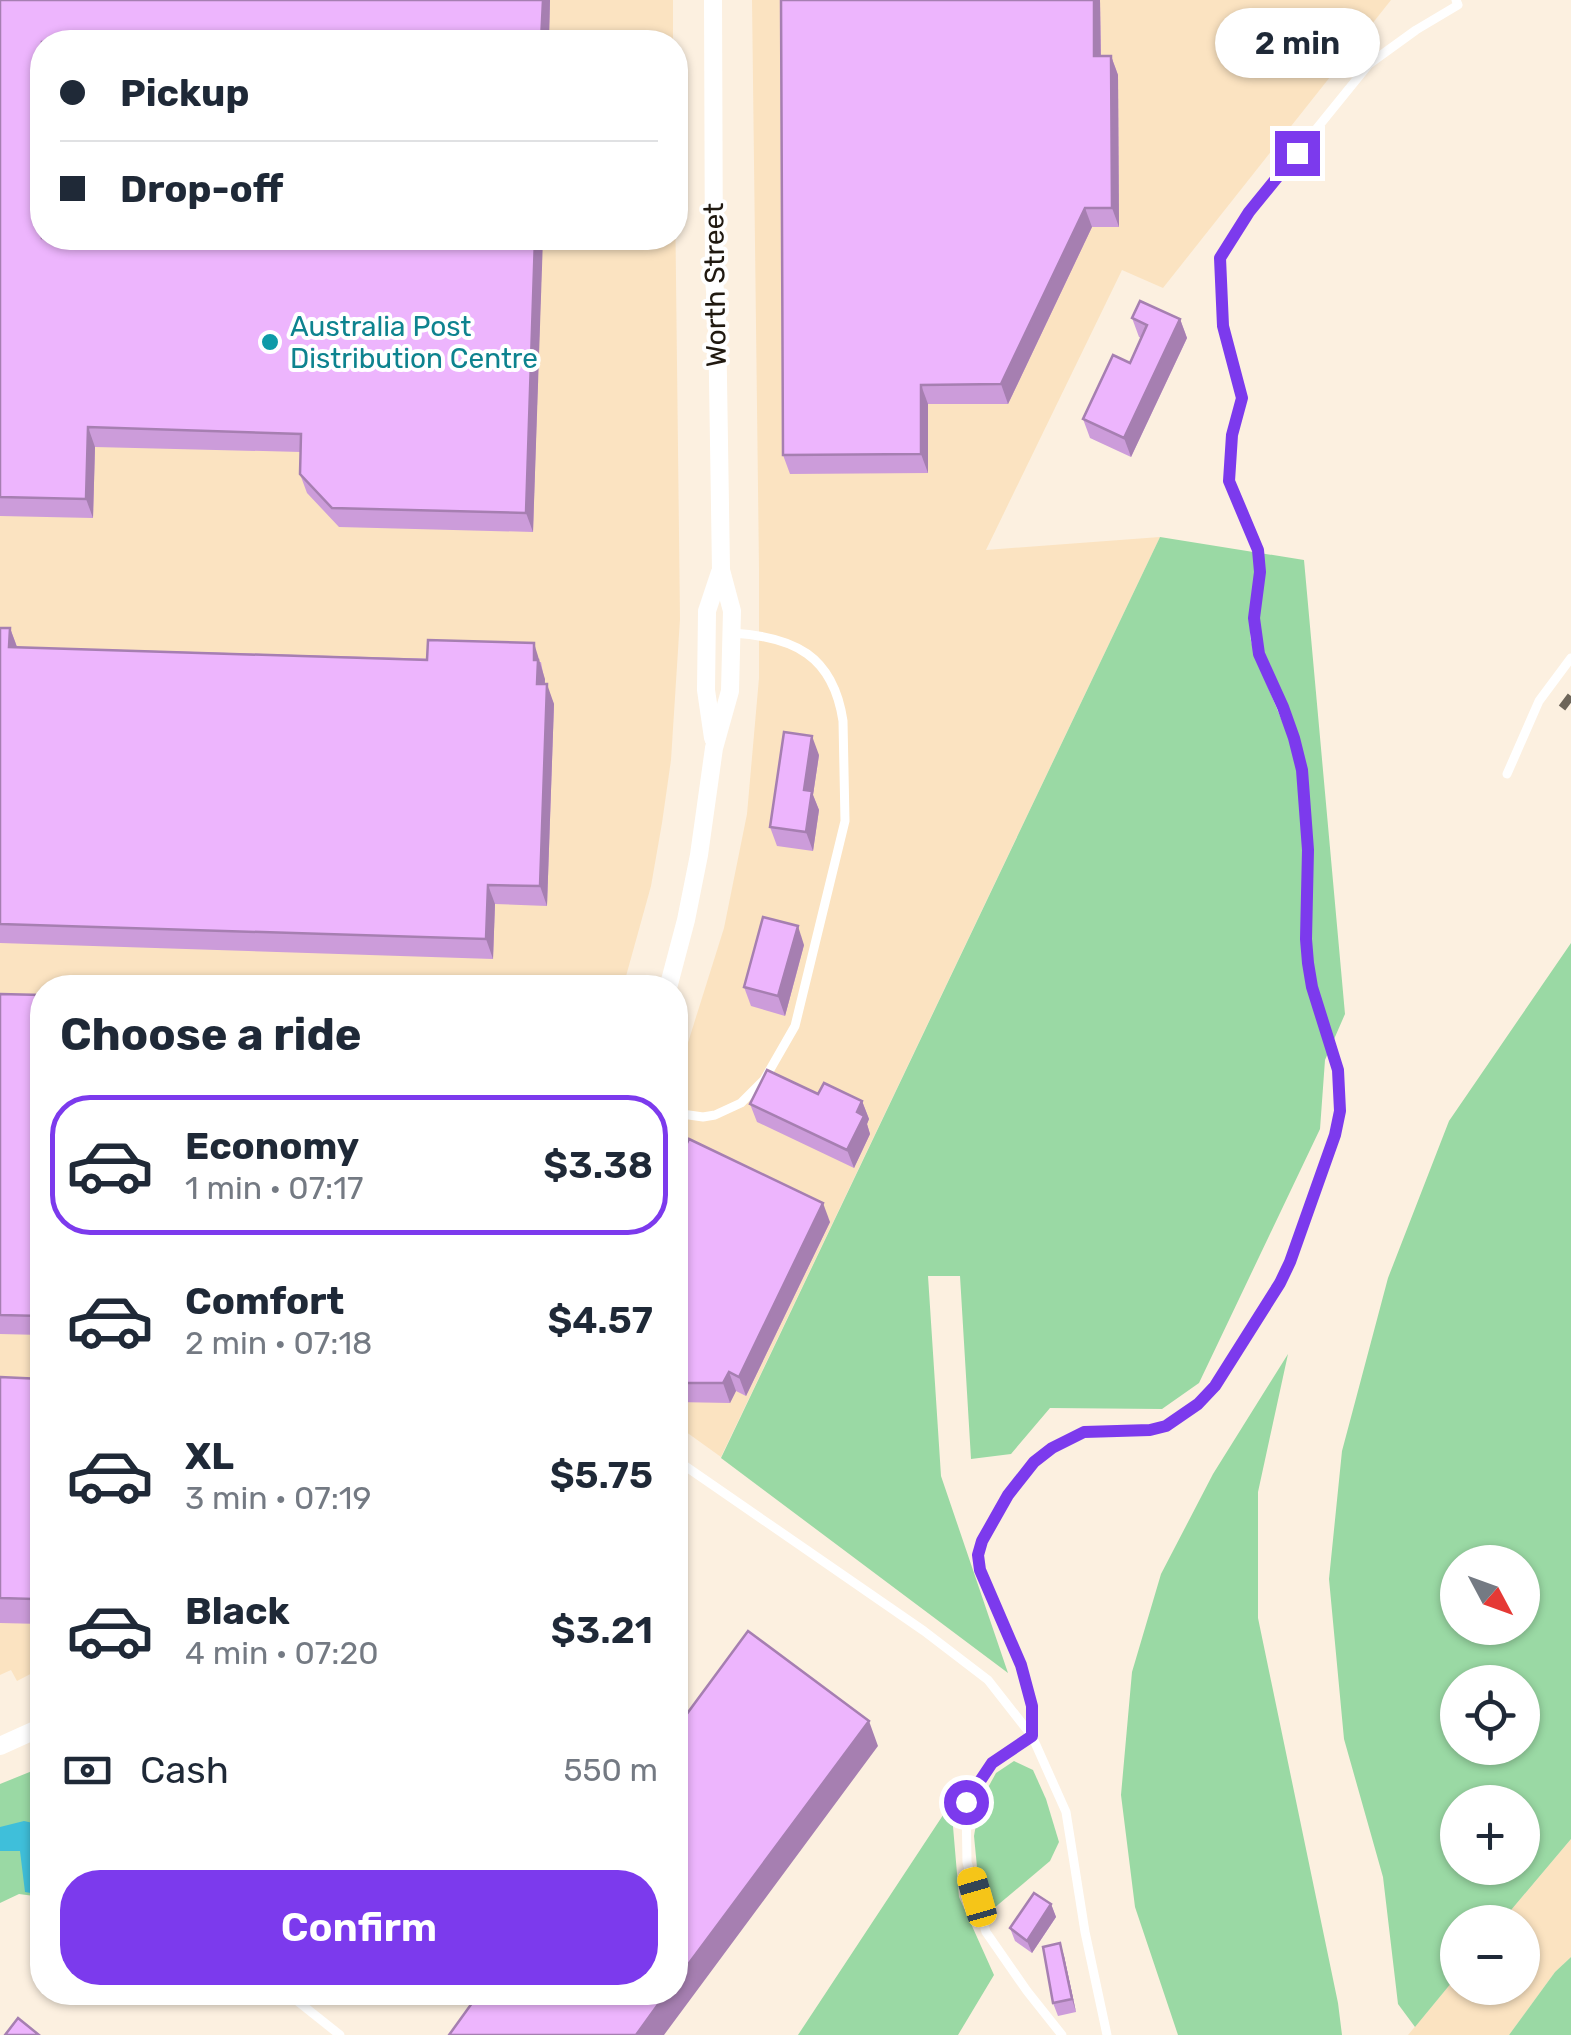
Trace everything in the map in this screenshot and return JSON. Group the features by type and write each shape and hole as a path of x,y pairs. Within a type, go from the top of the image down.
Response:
{"street":[{"name":"Worth Street","path":"671,975 699,854 714,748 730,691 732,611 720,570 714,0"},
{"name":"Worth Street","path":"714,748 706,690 707,611 720,570"},
{"path":"0,1746 30,1732"}],"lane":[{"path":"1032,1736 1032,1706 1021,1665 980,1570 978,1555 982,1541 1020,1477 1052,1448 1084,1432 1166,1426 1198,1404 1215,1386 1290,1262 1326,1164 1340,1111 1338,1070 1308,963 1308,850 1302,770 1283,707 1259,654 1254,618 1260,572 1258,550 1229,481 1232,435 1242,398 1223,326 1220,258 1249,212 1369,64 1458,5 1456,0"},
{"path":"688,1115 703,1116 741,1103 764,1080 795,1026 845,821 844,721 828,676 818,663 792,644 762,635 732,633"},
{"path":"1507,774 1539,702 1571,658"},
{"path":"688,1468 963,1660 988,1680 1032,1736 1066,1812 1085,1932 1107,2035"},
{"path":"1032,1736 992,1763 966,1802 967,1862 986,1932 1062,2035"},
{"path":"302,2005 340,2035"}],"shaded area":[{"path":"0,0 673,0 673,30 30,30 30,250 676,250 680,619 671,760 662,823 651,886 626,975 30,975 30,1674 17,1681 11,1670 0,1675"},
{"path":"752,0 1391,0 1163,288 1122,270 986,550 1160,537 721,1457 688,1433 688,1043 724,928 747,814 759,678"},
{"path":"1571,1839 1571,1957 1540,1993 1540,1905 1515,1905 1532,1885 1540,1885 1540,1876"},
{"path":"1440,1996 1440,2005 1531,2005 1509,2035 1408,2035"}],"green space":[{"path":"1160,537 1304,560 1345,1014 1325,1060 1320,1129 1199,1383 1162,1409 1050,1408 1011,1454 971,1459 960,1276 928,1276 941,1476 1008,1673 721,1458"},
{"path":"1571,943 1571,1839 1540,1876 1540,1785 1440,1785 1440,1885 1532,1885 1515,1905 1440,1905 1440,1997 1415,2027 1398,2004 1383,1877 1344,1739 1329,1579 1342,1451 1388,1278 1449,1121"},
{"path":"1288,1354 1258,1492 1258,1618 1342,2035 1178,2035 1135,1907 1121,1795 1132,1672 1161,1574 1213,1474"},
{"path":"1014,1761 1033,1770 1059,1842 1050,1861 993,1909 977,1867 974,1836 980,1802 996,1773"},
{"path":"30,1772 30,1895 19,1894 0,1903 0,1784"},
{"path":"951,1803 959,1897 994,1975 958,2035 798,2035"},
{"path":"1571,1957 1571,2035 1509,2035 1531,2005 1540,2005 1540,1993"}],"water":[{"path":"30,1822 30,1893 25,1892 20,1851 0,1851 0,1827"}],"building":[{"name":"Australia Post Distribution Centre","path":"0,0 543,0 542,30 30,30 30,250 535,250 526,513 332,508 300,474 301,434 88,427 86,499 0,497"},
{"path":"781,0 1094,0 1094,56 1111,56 1112,208 1085,208 1001,384 921,385 921,454 783,455"},
{"path":"1140,301 1180,319 1124,438 1083,419 1113,355 1130,363 1147,325 1132,318"},
{"path":"0,628 10,628 9,647 427,660 428,640 534,643 537,684 547,684 540,886 488,885 486,939 0,924"},
{"path":"784,732 812,736 804,790 812,791 806,832 770,827"},
{"path":"763,917 798,926 778,996 744,987"},
{"path":"0,994 30,995 30,1316 0,1315"},
{"path":"767,1070 818,1094 824,1083 862,1101 857,1112 864,1116 847,1150 750,1104"},
{"path":"688,1141 823,1203 739,1377 729,1372 723,1383 688,1383"},
{"path":"0,1377 30,1378 30,1599 0,1598"},
{"path":"748,1631 869,1721 688,1965 688,1712"},
{"path":"1034,1893 1051,1904 1027,1941 1010,1928"},
{"path":"1060,1943 1072,1999 1053,2003 1043,1947"},
{"path":"471,2005 658,2005 636,2035 449,2035"},
{"path":"18,2018 39,2035 5,2035"}],"railway":[{"path":"1562,708 1571,696"}],"place":[{"name":"Australia Post Distribution Centre","path":"270,342"}],"route":[{"path":"966,1802 992,1763 1032,1736 1032,1706 1021,1665 980,1570 978,1555 982,1541 1020,1477 1052,1448 1084,1432 1166,1426 1198,1404 1215,1386 1290,1262 1314,1200 1340,1111 1338,1070 1308,963 1308,850 1302,770 1283,707 1259,654 1254,618 1260,572 1258,550 1229,481 1232,435 1242,398 1223,326 1220,258 1249,212 1297,153"}]}
